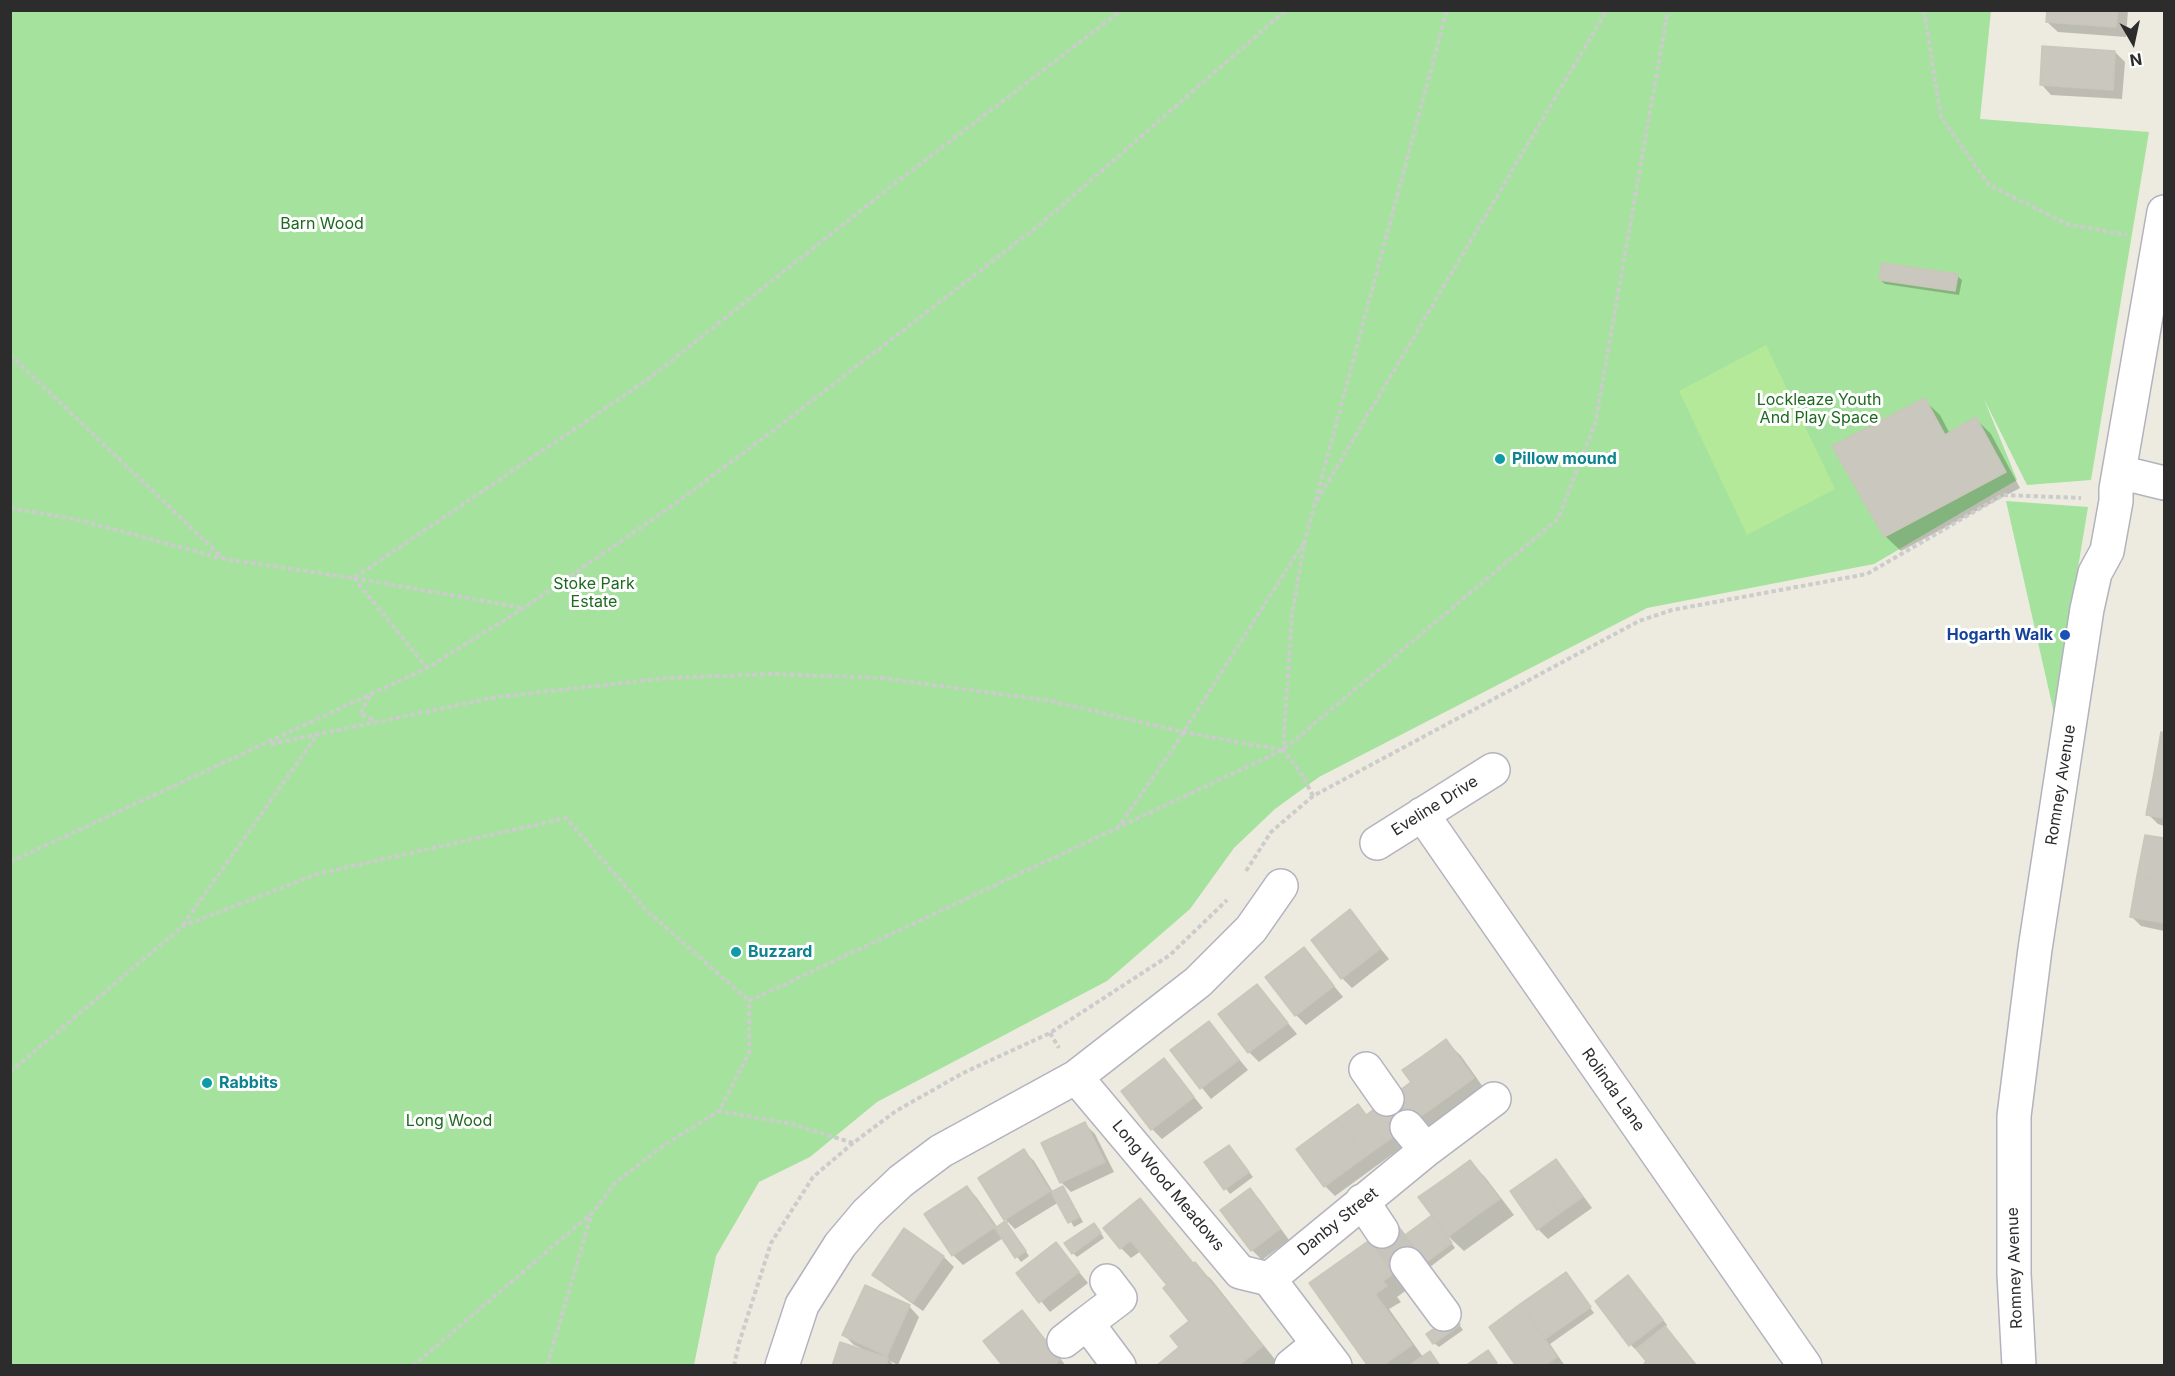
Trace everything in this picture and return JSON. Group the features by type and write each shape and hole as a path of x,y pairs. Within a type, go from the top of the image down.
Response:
{"street":[{"name":"Romney Avenue","path":"2019,1365 2014,1274 2014,1116 2034,960 2087,609 2095,573 2107,551 2162,226"},
{"path":"2119,472 2164,483"},
{"name":"Eveline Drive","path":"1377,843 1493,770"},
{"name":"Rolinda Lane","path":"1422,814 1805,1365"},
{"path":"782,1365 802,1305 840,1245 867,1213 901,1181 941,1151 1076,1077 1198,982 1251,929 1281,886"},
{"path":"1366,1069 1387,1100"},
{"name":"Long Wood Meadows","path":"1076,1077 1240,1272 1269,1279"},
{"name":"Danby Street","path":"1269,1279 1362,1201 1416,1138 1494,1099"},
{"path":"1362,1201 1382,1231"},
{"path":"1407,1264 1444,1314"},
{"path":"1269,1279 1326,1355 1291,1365"},
{"path":"1107,1281 1120,1298 1075,1332 1119,1365"}],"path":[{"path":"354,578 647,380 898,181 1122,10"},
{"path":"10,861 427,668 524,608 672,506 1043,222 1286,10"},
{"path":"1313,796 1302,775 1283,750 1292,614 1305,540 1447,10"},
{"path":"1314,506 1607,10"},
{"path":"749,1000 1117,830 1283,750 1558,519 1595,424 1668,10"},
{"path":"1924,10 1941,117 1989,185 2067,224 2162,226"},
{"path":"10,355 224,559"},
{"path":"10,508 80,520 224,559 354,578 524,608"},
{"path":"1117,830 1183,732 1305,540"},
{"path":"354,578 427,668"},
{"path":"262,746 497,697 668,678 771,674 883,678 1051,701 1183,732 1283,750"},
{"path":"370,696 360,714 377,722"},
{"path":"10,1072 183,926 318,735"},
{"path":"183,926 317,874 566,818 646,910 749,1000 749,1053 719,1111 666,1144 617,1181 592,1212 413,1365"},
{"path":"719,1111 792,1124 853,1143"},
{"path":"547,1365 592,1212"}],"green space":[{"name":"Stoke Park Estate","path":"10,11 1991,11 1980,119 2149,132 2091,480 2027,485 1984,399 2017,480 1874,564 1647,608 1319,777 1275,809 1234,848 1190,909 1107,981 877,1102 810,1157 759,1182 716,1256 694,1365 11,1365"},
{"path":"1766,345 1835,489 1747,535 1679,391"},
{"path":"2006,501 2088,507 2054,713"}],"building":[{"path":"2047,10 2118,10 2116,27 2046,22"},
{"path":"2042,46 2115,51 2113,90 2040,85"},
{"path":"1882,263 1958,274 1955,291 1879,280"},
{"path":"1925,398 1945,435 1976,417 2006,472 1884,537 1832,446"},
{"path":"2161,732 2164,733 2164,775 2154,773"},
{"path":"2154,773 2164,775 2164,818 2146,815"},
{"path":"2145,835 2164,838 2164,881 2137,876"},
{"path":"2137,876 2164,881 2164,923 2130,917"},
{"path":"1350,909 1380,949 1341,979 1311,940"},
{"path":"1304,947 1334,986 1295,1016 1265,977"},
{"path":"1257,984 1288,1023 1248,1053 1218,1014"},
{"path":"1209,1021 1239,1060 1200,1089 1170,1050"},
{"path":"1446,1039 1474,1078 1452,1094 1424,1055"},
{"path":"1424,1055 1452,1094 1431,1109 1402,1070"},
{"path":"1164,1058 1194,1097 1151,1130 1121,1091"},
{"path":"1411,1082 1431,1109 1386,1142 1366,1115"},
{"path":"1358,1104 1386,1142 1365,1157 1337,1119"},
{"path":"1337,1119 1365,1157 1343,1173 1315,1135"},
{"path":"1085,1122 1105,1162 1060,1183 1041,1143"},
{"path":"1315,1135 1343,1173 1324,1187 1296,1149"},
{"path":"1229,1145 1249,1172 1224,1190 1204,1162"},
{"path":"1024,1149 1050,1191 1004,1220 978,1178"},
{"path":"1556,1159 1583,1197 1560,1213 1533,1175"},
{"path":"1470,1160 1500,1199 1473,1218 1444,1179"},
{"path":"1533,1175 1560,1213 1537,1230 1510,1191"},
{"path":"1444,1179 1473,1218 1448,1237 1418,1197"},
{"path":"967,1186 995,1227 952,1256 924,1214"},
{"path":"1063,1186 1079,1217 1068,1223 1051,1192"},
{"path":"1250,1188 1280,1229 1251,1251 1220,1210"},
{"path":"1140,1198 1157,1219 1120,1249 1103,1228"},
{"path":"1432,1215 1452,1243 1425,1263 1405,1235"},
{"path":"1157,1219 1193,1263 1166,1284 1131,1241"},
{"path":"1005,1221 1026,1251 1015,1258 995,1228"},
{"path":"1395,1222 1419,1255 1383,1281 1387,1286 1375,1294 1412,1345 1382,1366 1368,1366 1309,1283"},
{"path":"1094,1223 1101,1233 1072,1254 1064,1243"},
{"path":"904,1228 944,1256 913,1302 872,1275"},
{"path":"1056,1242 1079,1272 1039,1303 1016,1273"},
{"path":"1195,1262 1263,1346 1238,1366 1156,1366 1179,1347 1170,1336 1189,1321 1163,1288"},
{"path":"1566,1272 1591,1307 1545,1339 1520,1304"},
{"path":"1628,1275 1663,1320 1629,1346 1595,1301"},
{"path":"865,1285 910,1305 887,1356 842,1335"},
{"path":"1520,1304 1557,1357 1544,1366 1516,1366 1489,1327"},
{"path":"1022,1310 1041,1335 1002,1365 983,1341"},
{"path":"1453,1315 1460,1325 1433,1344 1426,1334"},
{"path":"1665,1326 1697,1366 1643,1366 1646,1361 1636,1349"},
{"path":"1041,1335 1061,1359 1053,1366 1002,1365"},
{"path":"840,1342 888,1358 886,1366 832,1366"},
{"path":"1488,1350 1497,1363 1494,1366 1465,1366"},
{"path":"1430,1351 1440,1366 1408,1366"}],"tunnel":[{"path":"1382,1231 1407,1264"}],"place":[{"name":"Pillow mound","path":"1500,459"},
{"name":"Hogarth Walk","path":"2065,635"},
{"name":"Buzzard","path":"736,952"},
{"name":"Rabbits","path":"207,1083"}],"park label":[{"name":"Barn Wood","path":"322,224"},
{"name":"Lockleaze Youth And Play Space","path":"1819,409"},
{"name":"Long Wood","path":"449,1121"}]}
